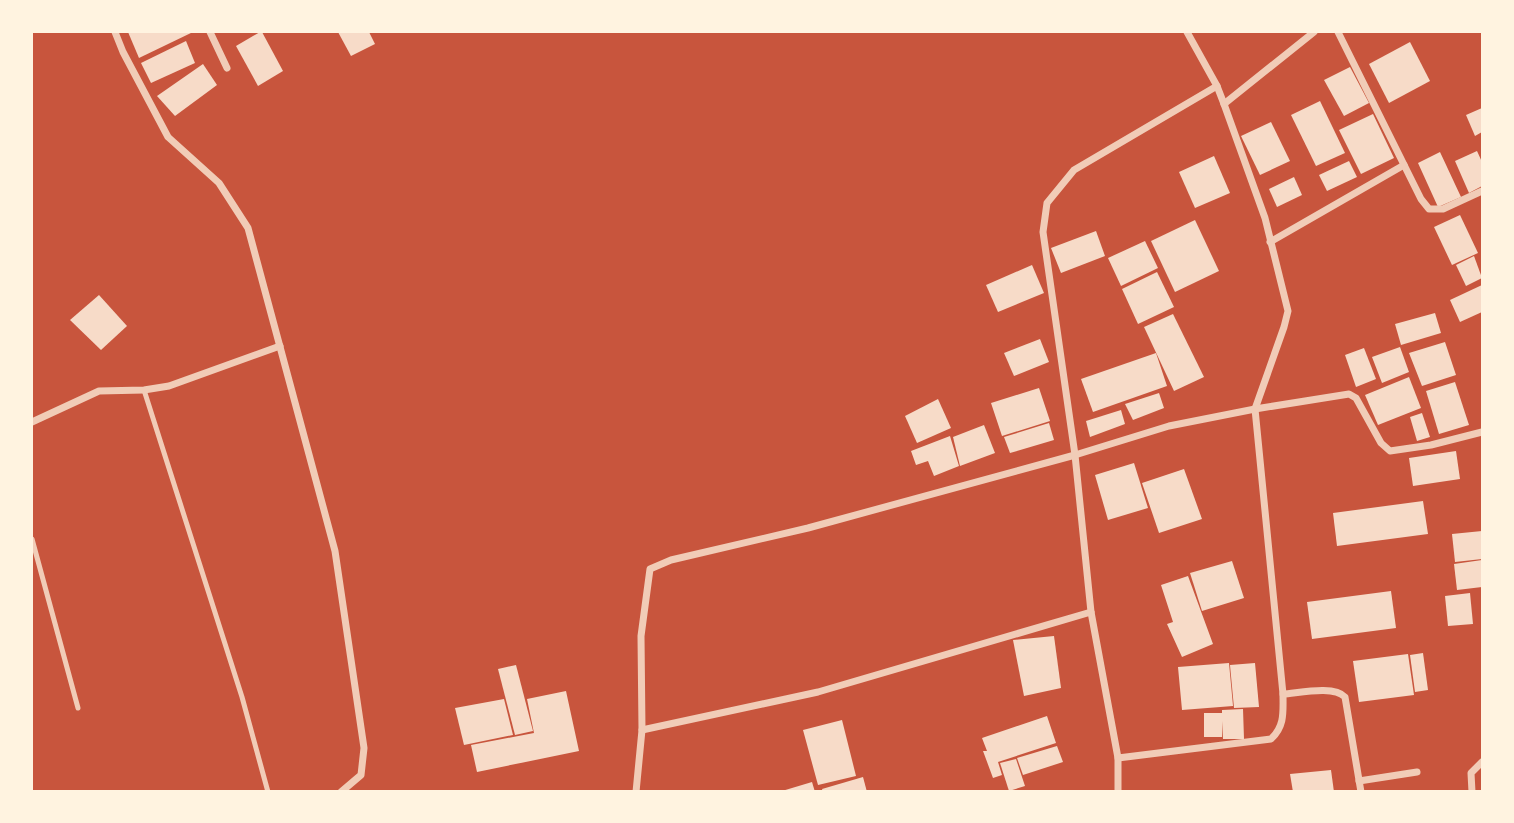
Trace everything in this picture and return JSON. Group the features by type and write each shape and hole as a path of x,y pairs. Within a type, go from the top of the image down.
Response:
{"street":[{"path":"115,32 168,137 219,183 248,229 335,551 364,748 361,775 341,792"},
{"path":"210,32 228,68"},
{"path":"1118,758 1271,739 1279,732 1283,720 1283,694 1255,409 1288,311 1265,218 1224,104 1187,32"},
{"path":"1224,104 1314,32"},
{"path":"1338,32 1421,199 1429,209 1443,209 1482,191"},
{"path":"1118,792 1118,758 1091,612 1075,455 1043,232 1047,203 1074,170 1217,86"},
{"path":"1270,242 1404,164"},
{"path":"32,422 99,391 144,390 169,386 280,346"},
{"path":"636,792 642,730 641,636 650,569 671,560 808,527 1075,455 1169,426 1349,394 1356,398 1381,443 1390,451 1432,445 1482,432"},
{"path":"642,730 818,692 1091,612"},
{"path":"1283,694 1333,690 1345,697 1361,792"},
{"path":"1472,792 1471,772 1482,762"},
{"path":"1359,781 1417,772"}],"lane":[{"path":"144,390 242,697 268,792"},
{"path":"32,539 78,709"}],"building":[{"path":"128,32 193,32 139,58"},
{"path":"260,32 283,71 258,86 236,46"},
{"path":"338,32 369,32 375,44 351,56"},
{"path":"186,41 195,63 151,83 141,63"},
{"path":"1410,42 1430,81 1389,103 1369,64"},
{"path":"203,64 217,85 175,116 157,96"},
{"path":"1350,67 1369,103 1344,116 1324,80"},
{"path":"1320,101 1345,153 1316,166 1291,115"},
{"path":"1482,108 1482,132 1475,136 1466,115"},
{"path":"1373,114 1394,158 1361,174 1339,130"},
{"path":"1271,122 1290,161 1260,175 1241,136"},
{"path":"1477,151 1482,162 1482,186 1469,193 1455,161"},
{"path":"1440,152 1461,197 1438,207 1418,163"},
{"path":"1214,156 1230,193 1195,208 1179,172"},
{"path":"1349,161 1357,177 1327,191 1319,175"},
{"path":"1294,177 1302,195 1277,207 1269,189"},
{"path":"1460,215 1478,253 1452,265 1434,227"},
{"path":"1195,220 1219,271 1175,292 1151,241"},
{"path":"1096,231 1105,256 1061,273 1051,248"},
{"path":"1145,241 1158,268 1121,286 1108,258"},
{"path":"1474,256 1482,278 1466,286 1456,265"},
{"path":"1032,265 1044,293 998,312 986,285"},
{"path":"1157,272 1174,307 1138,324 1122,289"},
{"path":"1482,285 1482,312 1460,322 1450,300"},
{"path":"99,295 127,326 101,350 70,320"},
{"path":"1435,313 1441,333 1401,345 1395,324"},
{"path":"1173,314 1204,377 1174,391 1144,327"},
{"path":"1040,339 1049,362 1014,376 1004,353"},
{"path":"1445,342 1456,375 1422,386 1409,353"},
{"path":"1400,347 1409,372 1382,383 1372,357"},
{"path":"1364,348 1376,379 1356,387 1345,355"},
{"path":"1156,353 1167,386 1093,412 1081,379"},
{"path":"1409,377 1421,408 1378,425 1365,395"},
{"path":"1455,382 1469,425 1439,434 1426,391"},
{"path":"1039,388 1050,421 1002,436 991,403"},
{"path":"1159,393 1164,408 1133,420 1125,404"},
{"path":"938,399 951,428 917,443 905,416"},
{"path":"1121,410 1125,424 1090,437 1086,421"},
{"path":"1422,413 1430,437 1417,441 1410,417"},
{"path":"1049,423 1054,440 1010,453 1004,437"},
{"path":"984,425 995,453 960,466 953,437"},
{"path":"950,436 959,466 934,476 928,461 916,465 911,451"},
{"path":"1456,451 1460,479 1413,486 1409,458"},
{"path":"1134,463 1148,508 1108,520 1095,475"},
{"path":"1184,469 1202,519 1159,533 1142,483"},
{"path":"1423,501 1428,534 1337,546 1333,513"},
{"path":"1482,531 1482,559 1455,562 1452,534"},
{"path":"1482,560 1482,587 1457,590 1454,564"},
{"path":"1232,561 1244,598 1202,611 1190,573"},
{"path":"1188,576 1213,644 1182,657 1167,624 1173,622 1161,585"},
{"path":"1391,591 1396,628 1312,639 1307,602"},
{"path":"1470,593 1473,624 1448,626 1445,596"},
{"path":"1054,636 1061,688 1024,696 1013,640"},
{"path":"1423,653 1428,690 1415,692 1410,655"},
{"path":"1408,654 1414,695 1359,702 1353,661"},
{"path":"1229,663 1233,706 1182,710 1178,667"},
{"path":"1255,663 1259,707 1234,708 1230,665"},
{"path":"516,665 533,731 515,735 498,669"},
{"path":"566,691 579,751 477,772 471,745 534,733 527,699"},
{"path":"504,699 513,735 464,745 455,708"},
{"path":"1243,709 1244,739 1223,739 1222,721 1222,737 1204,737 1204,713"},
{"path":"1047,716 1056,743 998,762 1002,775 993,778 983,751 987,751 982,738"},
{"path":"842,720 856,776 818,785 803,730"},
{"path":"1057,746 1063,762 1023,775 1017,758"},
{"path":"1016,759 1025,786 1009,791 1000,763"},
{"path":"1331,770 1334,792 1293,792 1290,774"},
{"path":"863,777 867,792 823,792 822,789"},
{"path":"812,782 815,792 782,792 782,791"}]}
